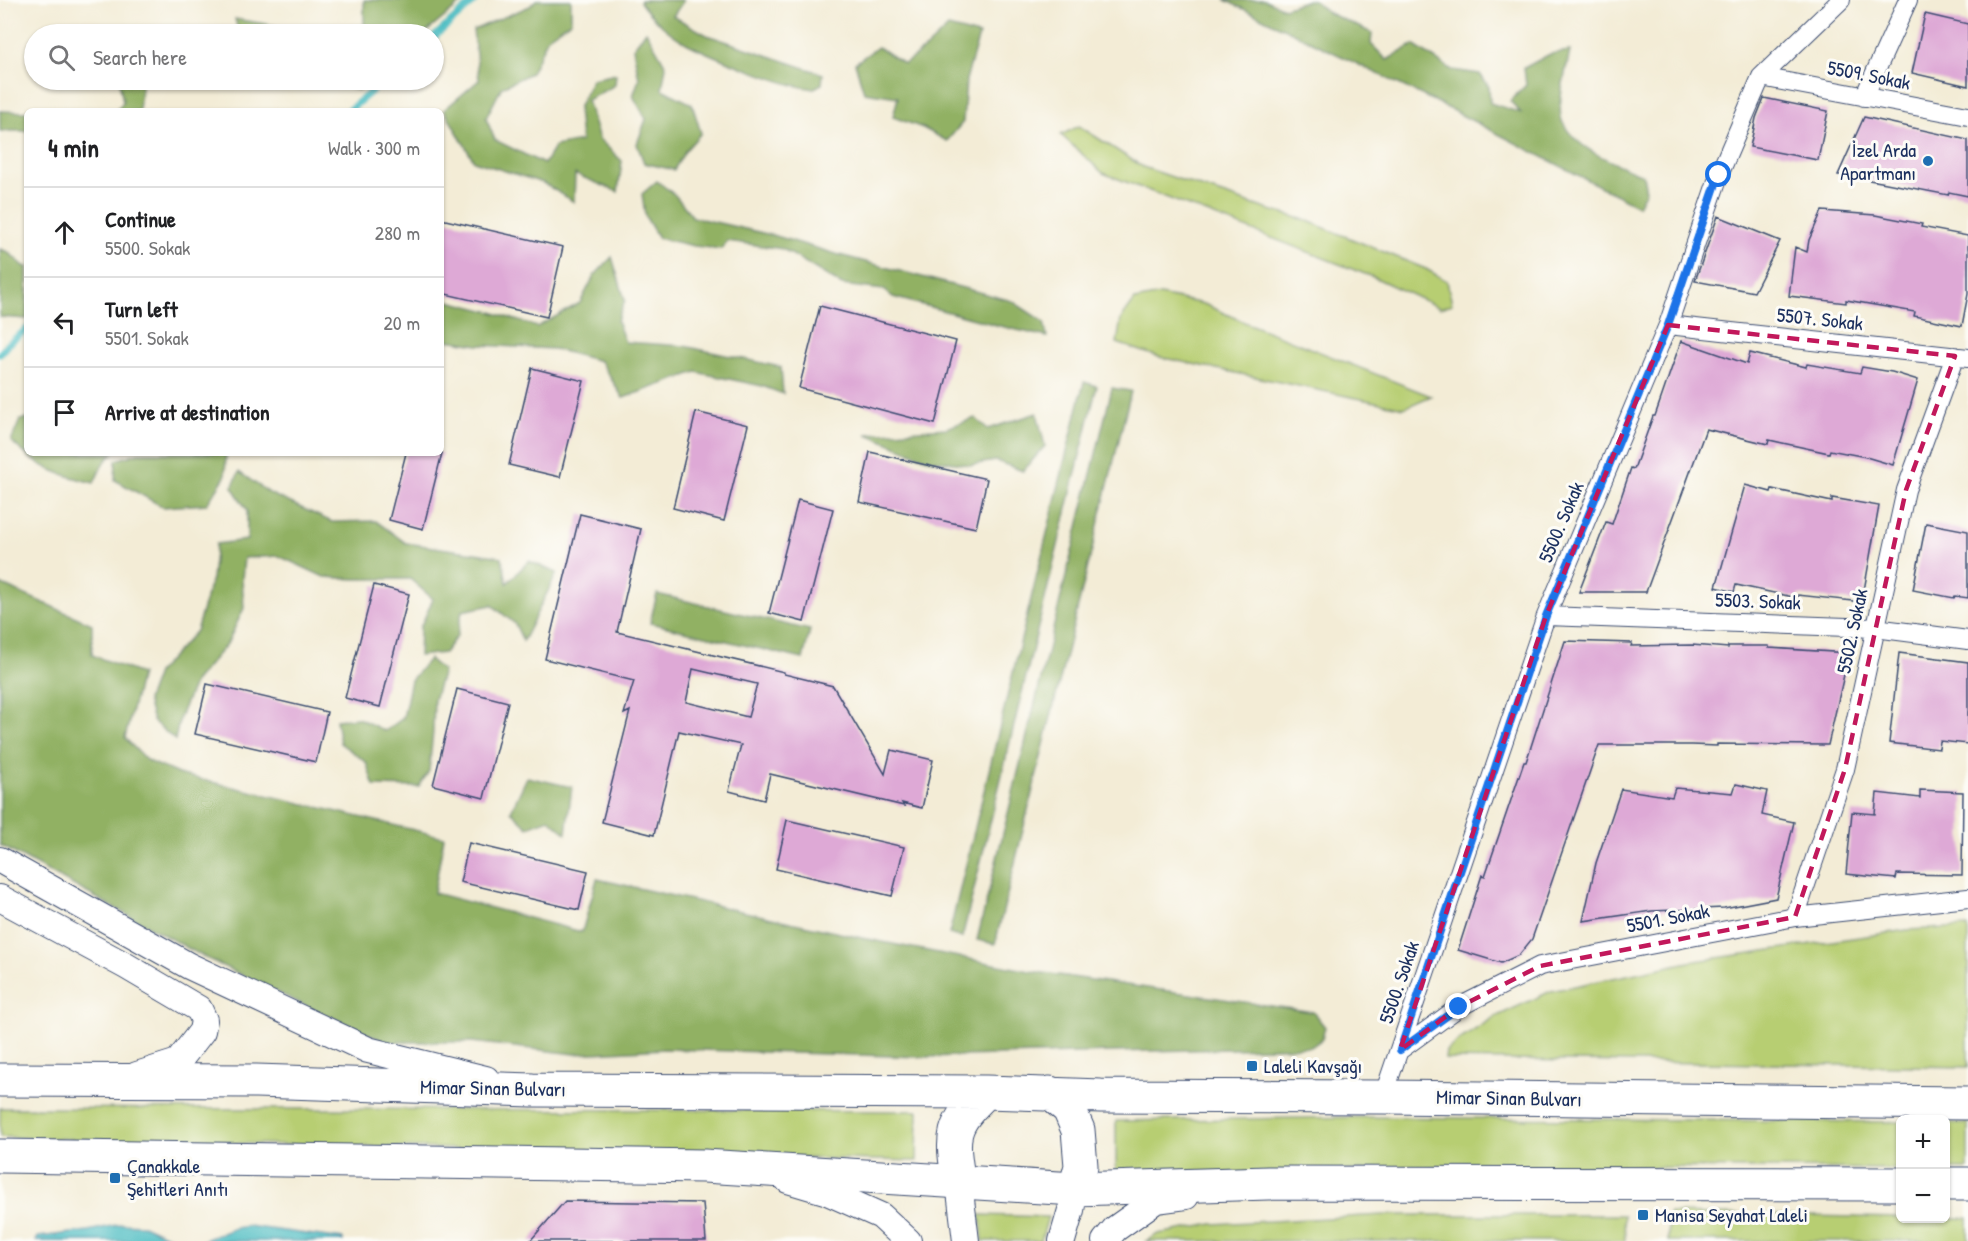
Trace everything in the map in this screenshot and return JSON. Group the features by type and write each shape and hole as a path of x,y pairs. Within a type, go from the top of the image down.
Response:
{"highway":[{"name":"Mimar Sinan Bulvarı","path":"0,1080 256,1081 533,1090 986,1092"},
{"path":"959,1183 954,1155 955,1130 965,1111 986,1092 1050,1093 1069,1109 1078,1130 1081,1166 1075,1189"},
{"name":"Mimar Sinan Bulvarı","path":"1050,1093 1101,1096 1383,1096 1968,1103"},
{"path":"0,1156 704,1166 1075,1189 1268,1183 1896,1184"},
{"path":"1950,1184 1968,1184"}],"street":[{"name":"5500. Sokak","path":"1383,1096 1546,616 1668,325 1719,175 1761,77 1841,0"},
{"path":"1864,97 1908,0"},
{"name":"5509. Sokak","path":"1761,77 1968,116"},
{"name":"5507. Sokak","path":"1668,325 1961,357"},
{"name":"5502. Sokak","path":"1795,917 1845,769 1906,490 1961,357"},
{"name":"5503. Sokak","path":"1546,616 1875,628 1968,639"},
{"path":"0,860 189,966 368,1050 533,1090"},
{"path":"0,898 126,966 199,1009 204,1020 201,1031 178,1062 114,1082"},
{"name":"5501. Sokak","path":"1400,1050 1459,1007 1540,966 1795,917 1968,898"},
{"path":"751,1169 825,1191 881,1216 908,1241"},
{"path":"959,1183 966,1241"},
{"path":"1105,1241 1115,1228 1156,1200 1268,1183"},
{"path":"1062,1241 1075,1189"}],"highlighted area":[{"path":"1668,325 1955,356 1906,490 1845,769 1795,917 1540,966 1459,1007 1400,1050 1546,616"}],"green space":[{"path":"364,0 465,0 436,24 364,24"},
{"path":"536,0 571,0 571,21 548,37 531,73 502,87 486,118 495,140 544,164 555,146 581,141 578,108 592,79 616,74 615,85 587,100 599,139 622,161 618,192 575,174 574,202 543,183 474,161 444,110 479,80 473,30 530,6"},
{"path":"641,0 684,0 673,16 707,35 823,74 822,84 814,88 789,84 698,49 661,25 644,8"},
{"path":"1225,0 1265,0 1284,8 1314,0 1327,12 1372,33 1371,44 1387,60 1413,45 1452,70 1480,74 1489,87 1490,103 1521,113 1510,101 1526,85 1524,68 1550,54 1570,51 1560,108 1563,123 1570,133 1588,149 1609,161 1643,175 1646,191 1638,206 1438,103"},
{"path":"235,19 265,24 236,24"},
{"path":"948,27 979,35 966,80 963,122 947,141 923,128 893,117 898,97 864,92 855,63 878,47 904,64"},
{"path":"646,31 666,66 662,89 692,104 701,133 685,151 674,170 644,163 637,144 646,119 633,96 639,79 633,48"},
{"path":"121,90 141,90 139,108 118,108 123,102"},
{"path":"0,111 24,112 24,131 0,131"},
{"path":"1079,126 1143,167 1305,220 1426,269 1447,281 1452,304 1440,308 1378,279 1103,173 1061,135"},
{"path":"657,181 675,195 693,217 776,236 1012,301 1044,322 1047,337 893,297 884,290 842,285 783,249 727,241 721,249 658,238 645,216 642,194"},
{"path":"0,249 8,252 24,266 24,319 0,317"},
{"path":"612,257 625,300 617,321 625,342 684,346 781,367 783,394 762,386 696,372 623,398 600,361 554,349 478,345 444,339 444,300 537,327 580,303 594,276"},
{"path":"1160,295 1204,304 1431,396 1404,408 1159,357 1117,343 1121,319 1135,300"},
{"path":"1084,382 1097,386 962,938 949,934"},
{"path":"1112,388 1131,391 995,944 977,940"},
{"path":"1037,413 1045,446 1023,471 996,461 970,465 927,459 867,434 946,428 975,418 988,429"},
{"path":"24,419 24,453 11,441 20,420"},
{"path":"28,456 110,456 103,464 94,483 49,469"},
{"path":"129,456 226,456 225,477 207,504 163,507 115,480 116,460"},
{"path":"239,472 271,494 332,522 376,521 406,543 502,557 507,583 529,561 557,573 523,641 515,624 492,605 462,611 457,636 444,653 419,656 420,628 433,599 410,579 324,577 279,556 244,558 242,579 244,608 227,644 195,681 180,717 175,740 153,721 147,700 157,673 196,631 212,578 216,544 247,540 247,510 232,487"},
{"path":"0,584 92,624 92,655 141,674 125,738 146,760 178,774 444,837 434,893 582,932 597,879 862,938 1030,971 1313,1012 1325,1027 1322,1039 1311,1047 923,1057 665,1049 575,1054 472,1042 386,1042 204,957 0,845"},
{"path":"657,594 810,630 803,659 650,623"},
{"path":"429,659 443,671 434,700 429,771 419,787 374,786 366,762 340,743 336,720 358,718 385,731 403,718 411,680"},
{"path":"527,777 572,787 566,833 549,819 528,827 511,811"},
{"path":"1968,927 1968,1067 1445,1059 1446,1051 1493,1018 1551,991 1689,962 1907,930"},
{"path":"0,1108 918,1111 917,1161 0,1137"},
{"path":"1371,1117 1896,1122 1896,1169 1485,1166 1116,1178 1116,1121"},
{"path":"1950,1123 1968,1123 1968,1169 1950,1169"},
{"path":"1669,1213 1896,1218 1896,1223 1950,1223 1950,1218 1968,1218 1968,1241 1668,1241"},
{"path":"980,1215 1048,1217 1041,1241 983,1241"},
{"path":"1383,1215 1624,1215 1625,1241 1146,1241 1158,1234 1213,1224"}],"water":[{"path":"121,1224 143,1225 178,1241 35,1241 38,1237 88,1231"},
{"path":"248,1226 343,1239 343,1241 202,1241 235,1228"}],"building":[{"path":"1925,14 1968,24 1968,86 1912,73"},
{"path":"1764,98 1828,111 1818,160 1750,147 1756,118"},
{"path":"1864,117 1968,140 1968,196 1949,192 1948,195 1838,175"},
{"path":"1822,211 1875,215 1968,236 1968,294 1962,326 1914,316 1915,312 1846,300 1846,303 1789,296 1795,247 1807,252 1809,240"},
{"path":"1718,216 1780,241 1754,292 1695,281"},
{"path":"444,220 563,247 547,317 444,294"},
{"path":"820,306 956,341 935,424 799,388"},
{"path":"1681,341 1747,364 1750,353 1806,367 1807,364 1860,373 1862,367 1892,372 1918,380 1893,465 1830,450 1829,453 1769,440 1768,444 1706,429 1646,592 1579,592 1606,522 1612,524 1631,468 1634,469 1653,416 1655,416"},
{"path":"532,368 584,381 560,477 509,465"},
{"path":"696,412 748,425 724,521 673,508"},
{"path":"870,452 987,479 976,528 859,502"},
{"path":"405,456 441,456 423,529 389,520"},
{"path":"1745,485 1771,492 1772,489 1832,502 1832,498 1879,506 1862,602 1798,595 1798,598 1736,585 1734,592 1716,587"},
{"path":"798,500 833,509 804,622 769,613"},
{"path":"580,514 641,529 617,632 833,686 885,774 891,750 933,760 922,808 902,803 904,806 770,774 764,800 729,791 741,745 679,731 654,835 602,822 630,711 624,714 634,681 545,659","holes":["693,669 757,684 748,717 686,702"]},
{"path":"1926,523 1968,531 1968,598 1955,596 1954,598 1913,590"},
{"path":"374,585 409,594 380,707 345,698"},
{"path":"1565,641 1632,643 1631,646 1692,645 1728,648 1728,646 1769,646 1769,648 1849,653 1828,745 1599,745 1532,939 1519,955 1501,963 1458,950 1482,875 1485,876 1524,762 1526,762"},
{"path":"1899,653 1968,662 1968,744 1940,741 1939,749 1889,743"},
{"path":"207,684 327,712 316,762 195,734"},
{"path":"457,689 508,702 484,798 433,785"},
{"path":"1736,784 1767,791 1762,815 1794,822 1776,898 1724,908 1652,911 1583,921 1596,863 1621,789 1672,797 1675,788 1733,793"},
{"path":"1920,790 1963,792 1962,875 1897,874 1896,879 1846,874 1852,812 1875,814 1877,793 1920,798"},
{"path":"787,820 904,847 892,896 776,869"},
{"path":"469,843 588,871 579,910 460,882"},
{"path":"565,1201 703,1203 706,1241 530,1241"}],"waterway":[{"path":"444,28 476,0"},
{"path":"352,108 373,90"},
{"path":"0,354 9,343 24,331"}],"place":[{"name":"İzel Arda Apartmanı","path":"1928,161"},
{"name":"Laleli Kavşağı","path":"1252,1066"},
{"name":"Çanakkale Şehitleri Anıtı","path":"115,1178"},
{"name":"Manisa Seyahat Laleli","path":"1643,1215"}],"route":[{"path":"1459,1007 1400,1050 1546,616 1668,325 1719,175"}]}
